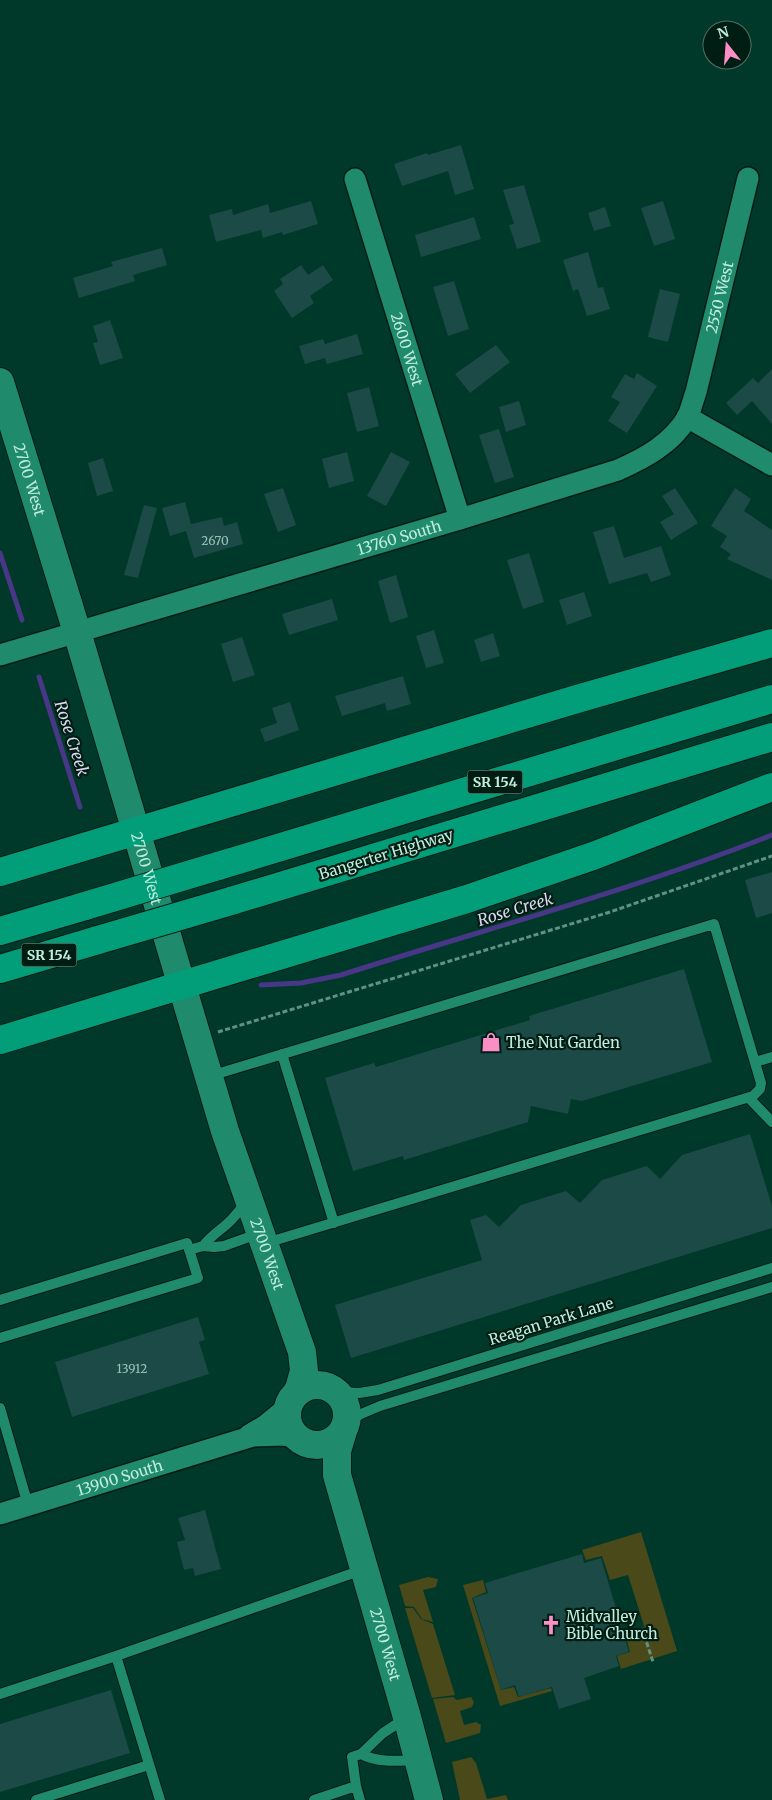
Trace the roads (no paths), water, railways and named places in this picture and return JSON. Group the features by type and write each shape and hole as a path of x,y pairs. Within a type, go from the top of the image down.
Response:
{"highway":[{"path":"0,872 576,699 772,643"},
{"name":"SR 154","path":"0,931 772,699"},
{"name":"Bangerter Highway","path":"0,969 772,737"},
{"path":"0,1040 467,899 664,830 772,787"}],"main road":[{"name":"2700 West","path":"0,382 77,632 225,1131 302,1352 312,1370 334,1390"},
{"name":"2700 West","path":"293,1399 304,1372 302,1352"},
{"path":"313,1385 334,1390 346,1406 344,1427 330,1442 313,1445 301,1440 288,1424 293,1399 313,1385"},
{"name":"2700 West","path":"344,1427 337,1451 337,1475 429,1800"},
{"name":"2700 West","path":"301,1440 324,1460 341,1489"}],"street":[{"name":"2550 West","path":"687,417 696,392 748,178"},
{"name":"2600 West","path":"355,179 460,519"},
{"path":"687,417 772,465"},
{"name":"13760 South","path":"0,655 460,519 618,470 657,450 674,435 687,417"},
{"name":"13900 South","path":"238,1440 266,1425 293,1399"},
{"name":"13900 South","path":"0,1514 238,1440 268,1434 283,1435 301,1440"}],"lane":[{"path":"189,1250 203,1246 224,1246 334,1223 749,1098 757,1093 761,1083 714,924 209,1076"},
{"path":"282,1054 334,1223"},
{"path":"755,1062 772,1056"},
{"path":"749,1098 772,1122"},
{"path":"203,1246 211,1236 236,1216 248,1198"},
{"path":"0,1300 186,1244 198,1278 0,1338"},
{"name":"Reagan Park Lane","path":"334,1390 359,1393 378,1390 772,1268"},
{"name":"Reagan Park Lane","path":"344,1427 361,1414 380,1406 772,1287"},
{"path":"0,1408 28,1505"},
{"path":"0,1694 116,1656 364,1569"},
{"path":"116,1656 160,1800"},
{"path":"360,1800 352,1757 361,1754 383,1733 407,1717"},
{"path":"361,1754 370,1759 392,1761 419,1760"},
{"path":"36,1800 149,1765"},
{"path":"314,1800 356,1786"}],"waterway":[{"name":"Rose Creek","path":"0,553 22,620"},
{"name":"Rose Creek","path":"39,677 80,807"},
{"name":"Rose Creek","path":"261,985 301,983 341,975 612,892 772,835"}],"place":[{"name":"The Nut Garden","path":"491,1042"},
{"name":"Midvalley Bible Church","path":"551,1625"}]}
